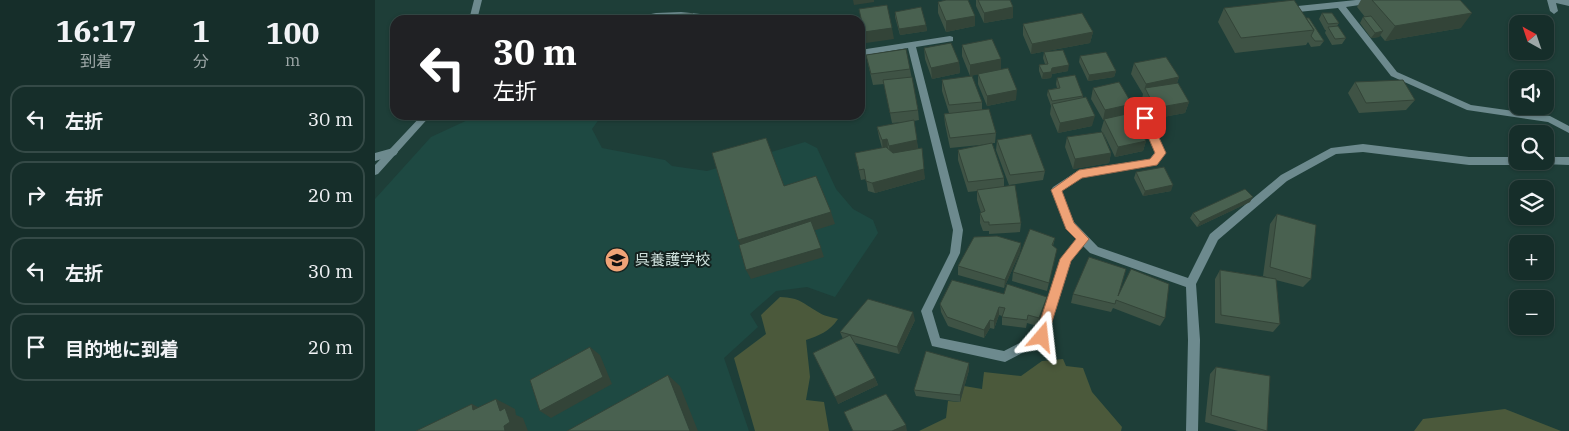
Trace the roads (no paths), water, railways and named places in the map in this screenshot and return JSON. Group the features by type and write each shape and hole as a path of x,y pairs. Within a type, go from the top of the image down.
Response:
{"street":[{"path":"474,15 478,0"},
{"path":"1275,11 1373,0"},
{"path":"1554,11 1551,0 1569,3"},
{"path":"1340,5 1394,74 1470,108 1550,119 1569,130"},
{"path":"865,52 950,40"},
{"path":"911,45 958,230 955,253 926,311 936,342 1005,357 1042,337 1066,259 1083,239"},
{"path":"1137,100 1160,153 1153,162 1079,174 1056,190 1070,226 1094,250 1191,284"},
{"path":"375,171 422,120"},
{"path":"1191,431 1194,340 1191,284 1214,236 1284,178 1335,151 1363,148 1469,161 1509,161"},
{"path":"375,157 393,152"},
{"path":"1554,161 1569,160"}],"place":[{"name":"呉養護学校","path":"617,260"}]}
